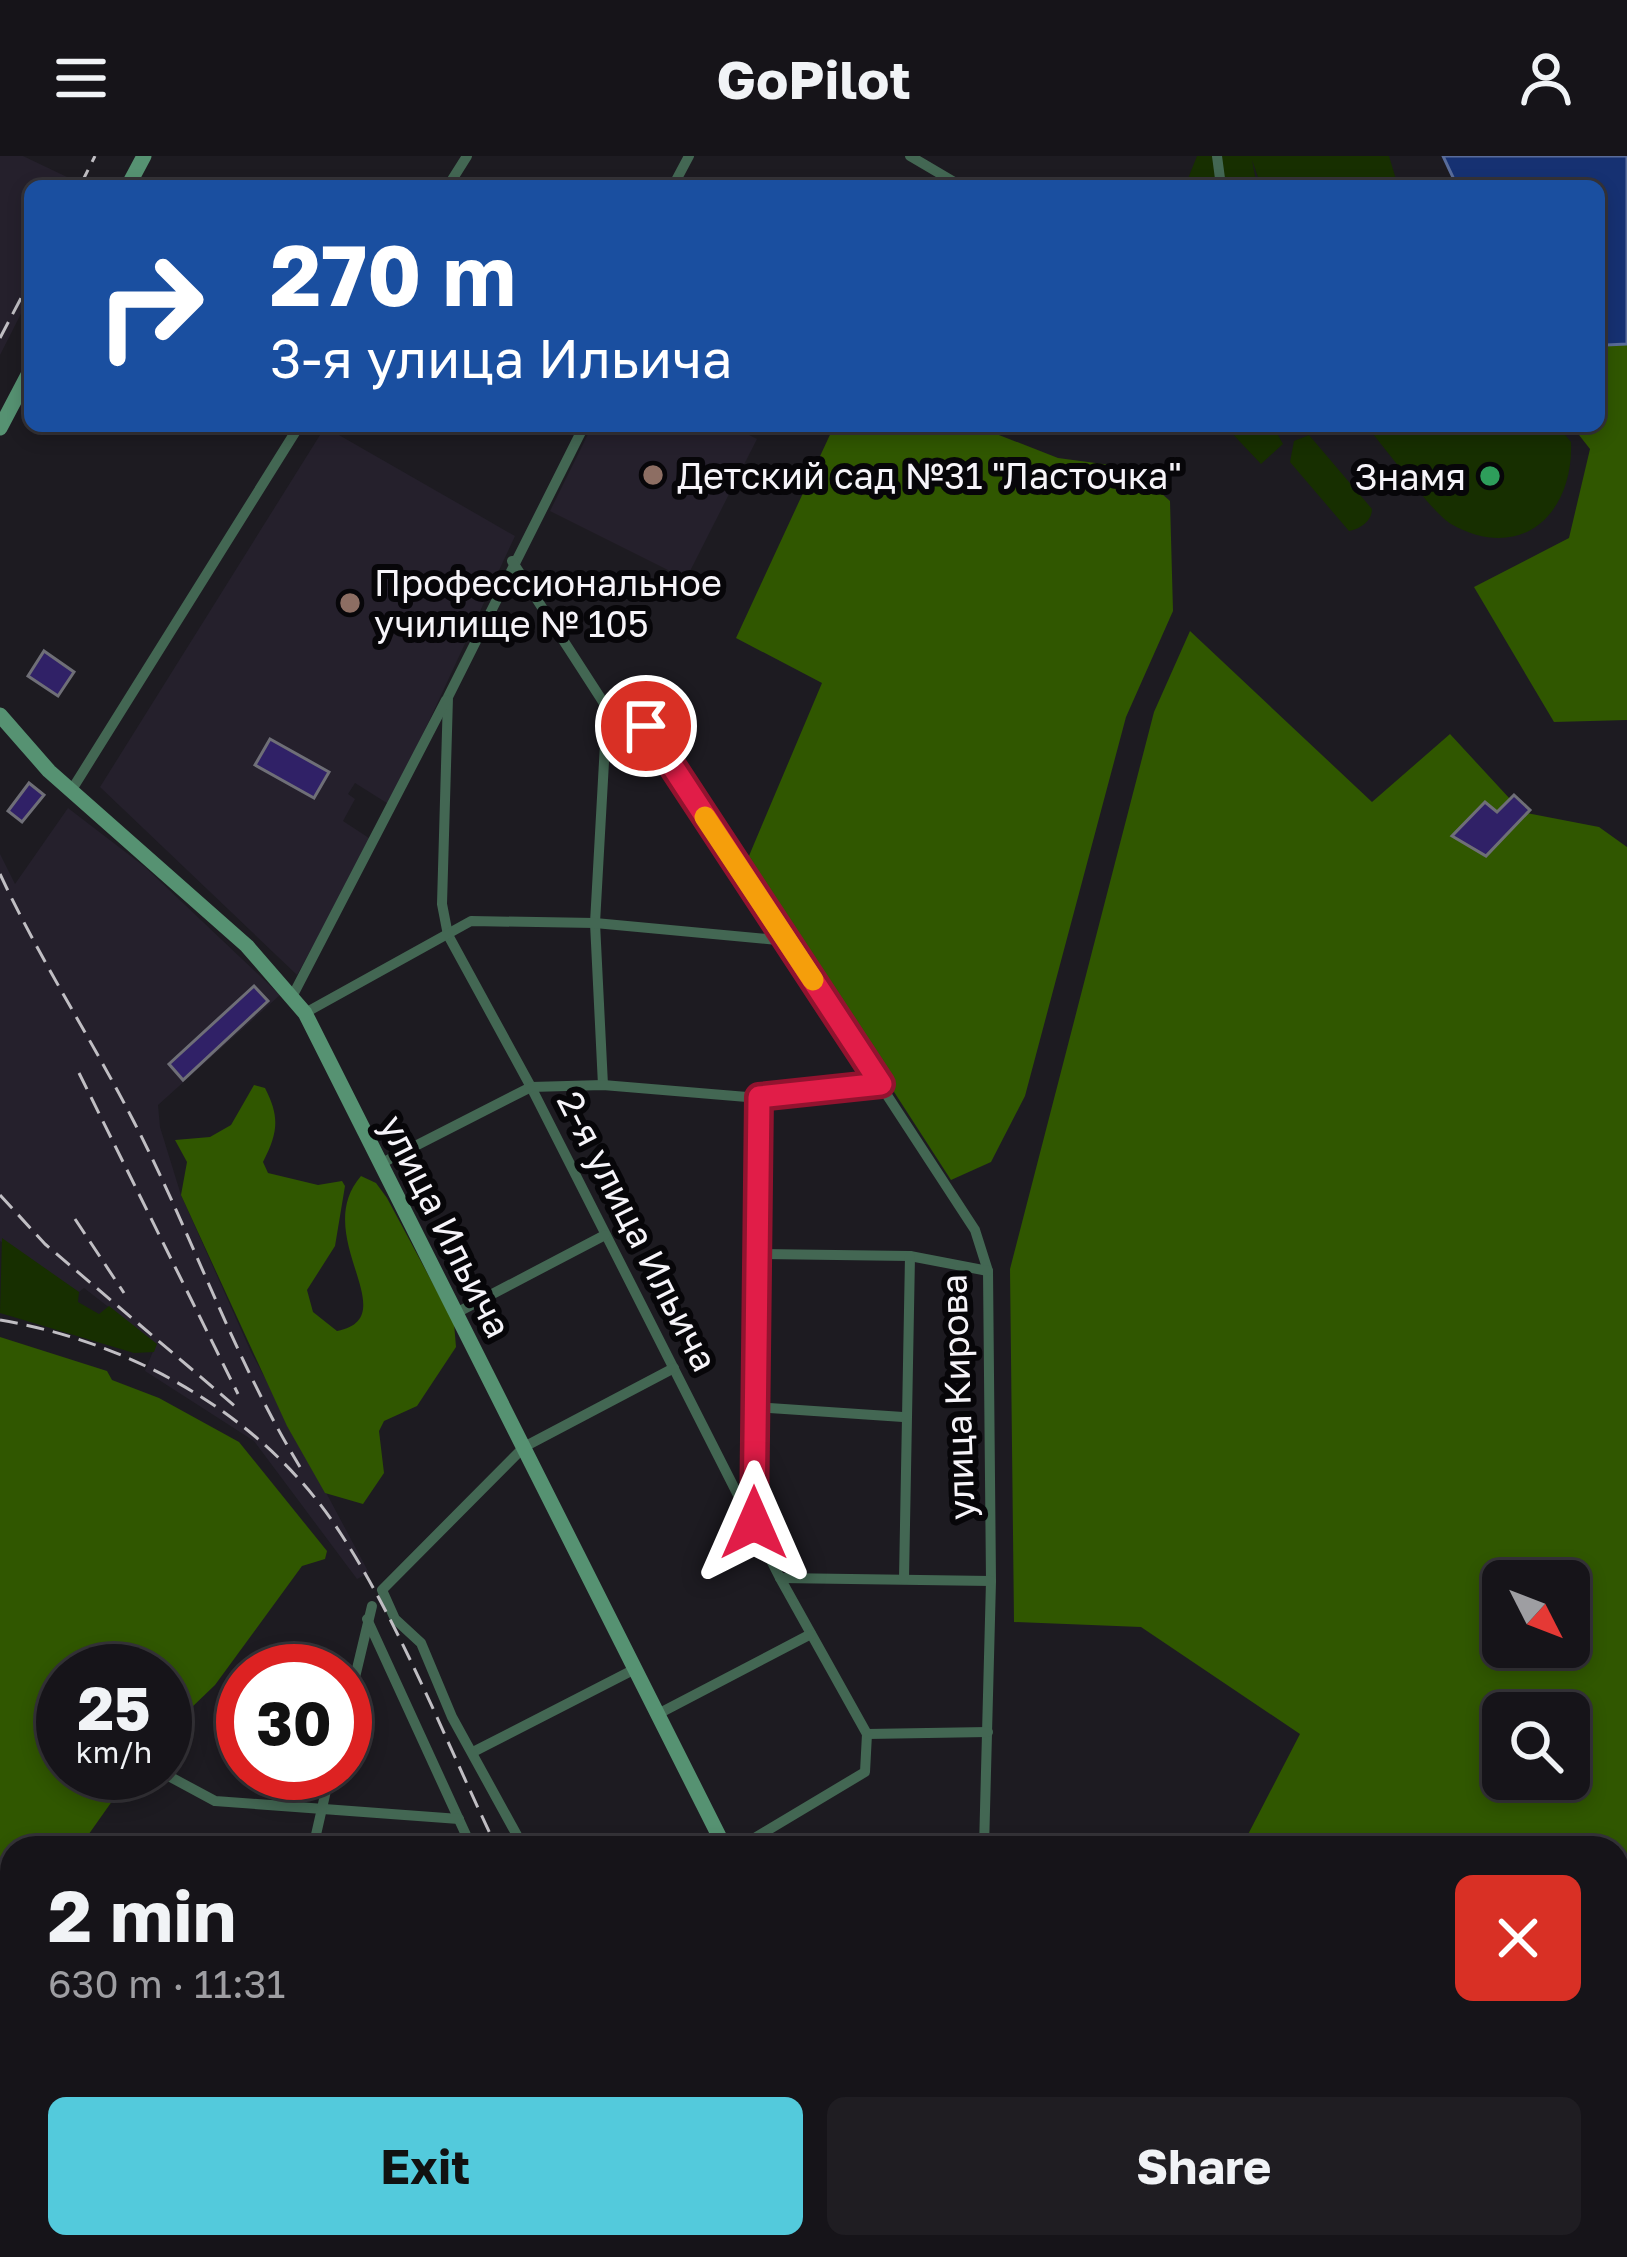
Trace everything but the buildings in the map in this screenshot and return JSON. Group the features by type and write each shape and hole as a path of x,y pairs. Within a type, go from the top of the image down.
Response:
{"main road":[{"path":"0,428 24,382"},
{"name":"улица Ильича","path":"0,716 71,791 247,946 305,1013 719,1836"}],"street":[{"path":"910,156 951,180"},
{"path":"71,791 295,432"},
{"name":"2-я улица Ильича","path":"581,432 512,561 448,697 442,904 448,935 531,1087 780,1578 867,1733"},
{"path":"512,561 607,708 595,923 603,1085"},
{"path":"292,995 448,697"},
{"name":"улица Кирова","path":"607,708 646,726 975,1230 988,1271 991,1581 984,1836"},
{"path":"305,1013 471,921 595,923 788,941"},
{"path":"380,1164 531,1087 603,1085 759,1097 881,1084"},
{"path":"754,1523 759,1097"},
{"path":"458,1312 605,1234"},
{"path":"757,1254 910,1256 988,1271"},
{"path":"904,1579 903,1417 910,1256"},
{"path":"518,1836 421,1643 395,1619 382,1590 524,1447 674,1368"},
{"path":"754,1407 903,1417"},
{"path":"780,1578 991,1581"},
{"path":"363,1644 370,1613 467,1836"},
{"path":"658,1714 811,1634"},
{"path":"473,1752 635,1669"},
{"path":"758,1836 865,1772 867,1733 988,1732"},
{"path":"192,1789 215,1801 459,1819"},
{"path":"315,1836 323,1800"}],"shaded area":[{"path":"0,156 23,156 73,180 24,180 24,308 0,355"},
{"name":"Профессиональное училище № 105","path":"322,432 334,432 515,536 390,805 355,783 348,794 355,799 343,821 372,840 297,975 100,787"},
{"name":"Детский сад №31 \"Ласточка\"","path":"589,432 743,432 757,439 686,579 550,511"},
{"path":"68,808 145,867 280,995 158,1105 160,1127 181,1195 251,1352 369,1573 357,1579 254,1441 145,1371 156,1344 84,1288 79,1292 0,1241 0,854 15,884"}],"green space":[{"path":"1197,156 1389,156 1396,180 1259,180 1252,160 1256,180 1187,180"},
{"path":"1605,344 1627,344 1627,720 1554,722 1474,587 1569,538 1590,449 1577,432 1605,432"},
{"path":"831,432 991,432 1058,458 1133,468 1170,501 1173,611 1126,717 1025,1096 991,1162 951,1180 746,863 822,683 736,638"},
{"path":"1231,432 1276,432 1283,444 1261,464"},
{"name":"Знамя","path":"1371,432 1563,432 1571,442 1564,490 1539,525 1521,534 1477,535 1451,524"},
{"path":"1309,435 1372,509 1361,526 1349,531 1290,462 1294,441"},
{"path":"1190,631 1372,802 1450,734 1522,812 1599,827 1627,847 1627,1836 1247,1836 1300,1734 1141,1627 1014,1622 1010,1269 1154,712"},
{"path":"254,1085 265,1088 275,1117 263,1162 268,1173 318,1185 342,1181 345,1186 335,1246 307,1290 313,1312 337,1331 356,1323 363,1309 345,1224 348,1199 361,1176 376,1183 387,1198 454,1323 456,1347 417,1406 384,1421 379,1431 384,1473 363,1504 325,1493 287,1426 181,1195 187,1162 175,1140 210,1137 231,1125"},
{"path":"2,1238 79,1292 78,1302 99,1314 109,1306 157,1344 154,1352 134,1353 0,1313"},
{"path":"0,1337 107,1371 112,1380 159,1398 239,1442 327,1551 325,1559 302,1566 245,1644 216,1644 216,1684 192,1707 192,1644 36,1644 36,1800 113,1800 87,1836 0,1836"}],"water":[{"path":"1443,156 1627,156 1627,344 1605,344 1605,180 1454,180"}],"railway":[{"path":"83,180 95,156"},
{"path":"0,338 24,292"},
{"path":"0,874 134,1122 254,1383 300,1467"},
{"path":"79,1073 238,1394"},
{"path":"0,1195 45,1244 236,1407"},
{"path":"75,1219 124,1293"},
{"path":"0,1320 50,1331 147,1367 236,1421 275,1454 310,1492 364,1571 491,1836"}],"slow traffic":[{"path":"705,817 813,980"}],"place":[{"name":"Детский сад №31 \"Ласточка\"","path":"653,475"},
{"name":"Знамя","path":"1490,476"},
{"name":"Профессиональное училище № 105","path":"350,603"}],"route":[{"path":"646,726 881,1084 759,1097 754,1523"}]}
